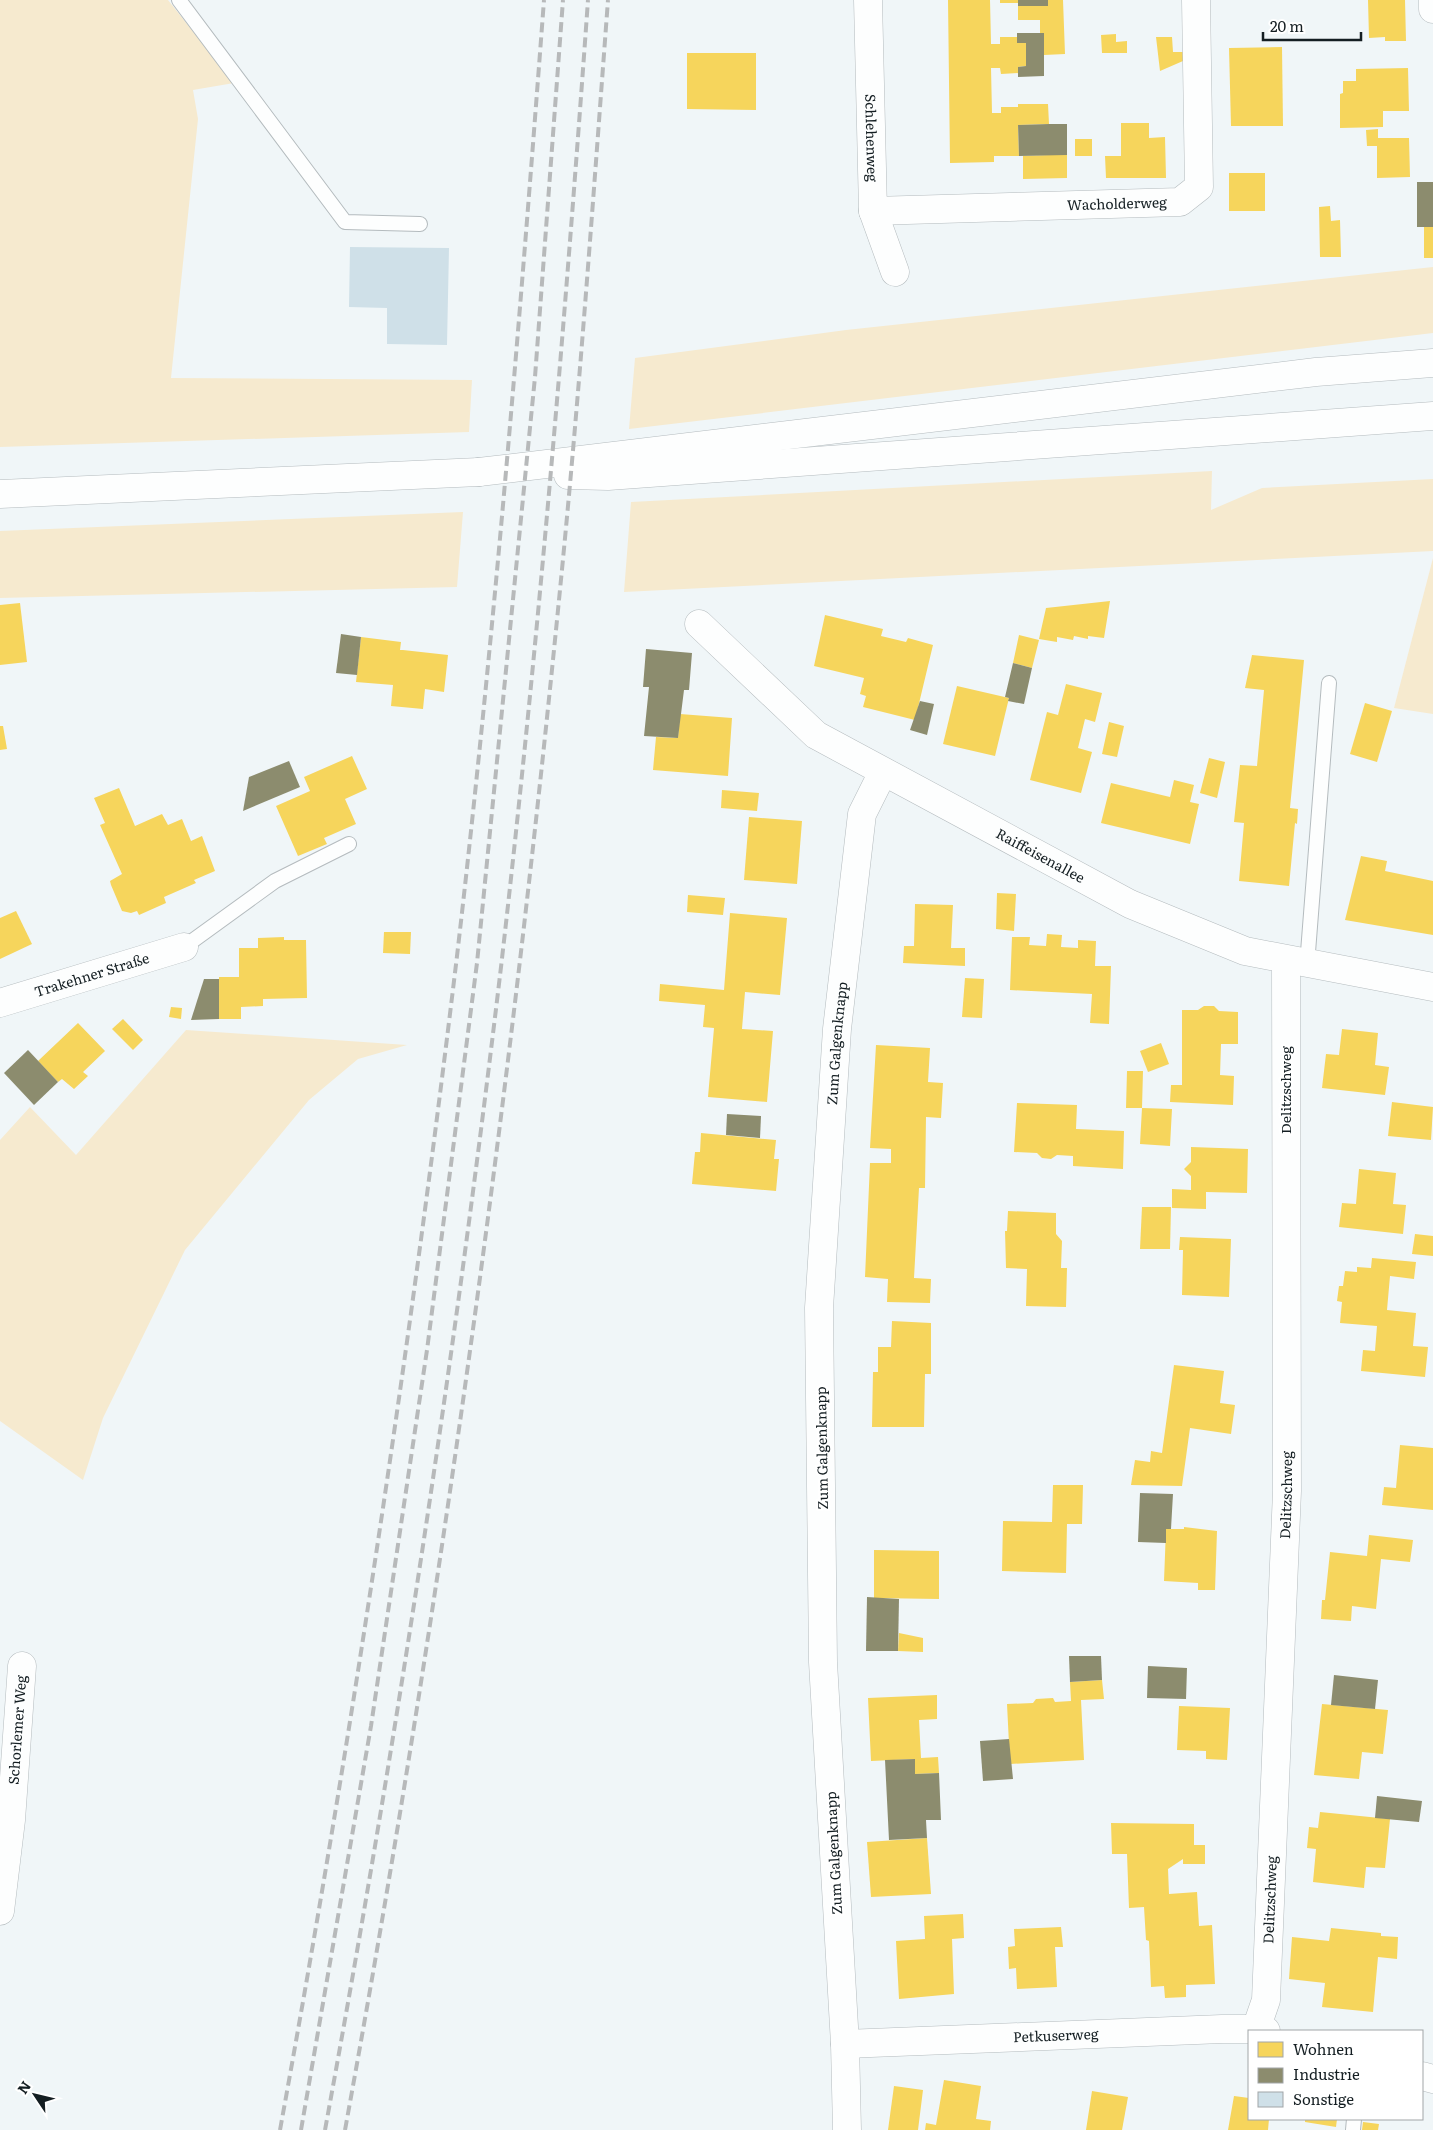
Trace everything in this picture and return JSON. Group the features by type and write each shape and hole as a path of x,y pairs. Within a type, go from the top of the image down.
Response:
{"main road":[{"name":"Schlehenweg","path":"868,0 873,211 895,272"},
{"name":"Wacholderweg","path":"873,211 1180,202 1199,187 1196,0"},
{"path":"1433,0 1433,9"},
{"path":"0,494 479,472 1316,372 1433,363"},
{"path":"479,472 608,476 1433,416"},
{"name":"Raiffeisenallee","path":"699,624 816,735 1130,904 1245,951 1433,988"},
{"name":"Zum Galgenknapp","path":"847,2130 845,2044 823,1662 820,1308 838,1019 862,814 883,772"},
{"name":"Trakehner Straße","path":"0,1003 184,947"},
{"name":"Delitzschweg","path":"1261,2030 1266,2000 1287,1491 1297,962"},
{"name":"Schorlemer Weg","path":"0,1911 11,1820 22,1666"},
{"name":"Petkuserweg","path":"845,2044 1248,2030"}],"lane":[{"path":"179,0 345,222 420,224"},
{"path":"1297,962 1329,683"},
{"path":"184,947 275,881 349,844"}],"shaded area":[{"path":"0,0 168,0 234,83 193,90 198,119 171,378 472,380 469,432 0,447"},
{"path":"1433,267 1433,333 629,429 635,358 846,330"},
{"path":"1212,471 1211,510 1262,488 1433,479 1433,551 624,592 631,502"},
{"path":"463,512 457,587 0,598 0,531"},
{"path":"1433,558 1433,714 1394,708"},
{"path":"186,1030 407,1045 358,1059 309,1100 185,1250 103,1418 83,1480 0,1421 0,1140 30,1107 76,1155"}],"building: Wohnen":[{"path":"948,0 990,0 991,44 1000,44 1000,37 1017,37 1017,43 1026,43 1026,66 1018,67 1019,73 1001,74 1000,68 991,68 992,113 1001,113 1001,107 1018,107 1018,104 1048,104 1049,124 1018,125 1019,156 994,156 994,162 950,163"},
{"path":"1000,0 1018,0 1018,3 1000,3"},
{"path":"1048,0 1063,0 1065,54 1044,55 1044,33 1040,33 1040,20 1018,20 1018,6 1048,6"},
{"path":"1368,0 1405,0 1406,41 1385,41 1385,37 1369,38"},
{"path":"1116,34 1116,42 1127,41 1127,53 1102,53 1101,35"},
{"path":"1156,37 1172,37 1173,52 1183,52 1183,61 1160,71"},
{"path":"1282,47 1283,126 1231,126 1229,48"},
{"path":"687,53 756,53 756,110 687,109"},
{"path":"1408,68 1409,111 1383,111 1383,127 1340,128 1340,94 1343,93 1343,81 1356,81 1356,69"},
{"path":"1121,123 1149,123 1149,138 1165,137 1166,178 1106,178 1105,156 1121,156"},
{"path":"1378,129 1378,138 1409,138 1410,177 1377,178 1377,146 1367,146 1366,130"},
{"path":"1075,139 1092,139 1092,156 1075,156"},
{"path":"1067,155 1067,178 1023,179 1023,156"},
{"path":"1229,173 1265,173 1265,211 1229,211"},
{"path":"1330,206 1331,221 1340,220 1341,257 1320,257 1319,207"},
{"path":"1424,227 1433,227 1433,258 1424,258"},
{"path":"1110,601 1104,638 1088,636 1088,639 1074,636 1073,640 1057,637 1057,642 1039,639 1046,608"},
{"path":"20,603 27,662 0,665 0,605"},
{"path":"825,615 883,629 881,636 906,642 908,638 933,645 915,720 863,707 866,696 860,694 864,678 814,666"},
{"path":"1019,635 1039,640 1032,668 1013,663"},
{"path":"361,637 401,642 400,650 448,655 444,692 425,689 423,709 391,706 393,685 356,682"},
{"path":"1252,655 1304,660 1290,808 1298,809 1289,886 1239,881 1244,823 1234,822 1240,765 1257,766 1264,690 1245,688"},
{"path":"1066,684 1102,693 1095,722 1085,719 1078,748 1092,752 1081,793 1030,780 1047,712 1058,715"},
{"path":"957,686 1009,698 995,756 943,744"},
{"path":"1365,703 1392,711 1377,762 1350,754"},
{"path":"680,714 732,718 728,776 653,770 656,737 678,738"},
{"path":"1109,722 1124,726 1117,757 1102,754"},
{"path":"0,726 3,726 7,749 0,750"},
{"path":"352,756 367,789 345,799 356,824 324,838 327,844 298,856 276,806 310,791 304,777"},
{"path":"1209,758 1225,762 1217,798 1200,793"},
{"path":"1174,780 1194,785 1190,802 1199,804 1190,844 1101,823 1111,783 1170,797"},
{"path":"119,788 135,826 162,814 168,825 182,819 191,841 202,836 215,871 194,880 196,883 164,897 166,903 139,915 137,911 131,913 122,911 111,885 110,881 122,874 100,825 105,823 94,798"},
{"path":"722,790 759,793 757,811 721,808"},
{"path":"749,817 802,821 797,884 744,880"},
{"path":"1361,856 1387,861 1385,871 1433,881 1433,935 1345,920"},
{"path":"997,893 1016,894 1014,931 996,929"},
{"path":"688,895 725,898 723,915 687,912"},
{"path":"915,904 953,905 951,948 965,948 965,966 903,963 904,946 914,946"},
{"path":"16,911 32,944 0,959 0,918"},
{"path":"730,913 787,918 780,995 745,992 742,1029 773,1031 767,1102 708,1097 714,1028 703,1027 705,1005 659,1001 660,984 724,990"},
{"path":"384,932 411,932 410,954 383,953"},
{"path":"1047,934 1062,935 1061,947 1078,948 1078,940 1096,941 1095,966 1111,966 1109,1024 1090,1023 1092,994 1010,990 1012,937 1030,937 1029,945 1046,946"},
{"path":"284,937 284,940 306,940 307,998 263,999 263,1006 241,1007 241,1019 219,1019 219,977 239,977 239,948 258,948 258,938"},
{"path":"965,978 984,979 982,1018 962,1017"},
{"path":"1204,1006 1214,1006 1219,1011 1238,1012 1238,1044 1221,1044 1220,1075 1234,1076 1233,1105 1170,1102 1171,1085 1182,1085 1182,1010 1198,1010"},
{"path":"171,1007 182,1008 181,1019 169,1017"},
{"path":"123,1019 143,1040 133,1050 112,1029"},
{"path":"78,1023 105,1051 83,1072 88,1076 74,1089 62,1079 58,1082 38,1061"},
{"path":"1342,1029 1378,1033 1375,1065 1389,1067 1385,1095 1322,1088 1326,1054 1339,1055"},
{"path":"1161,1043 1169,1064 1148,1072 1140,1051"},
{"path":"876,1045 930,1048 928,1082 943,1083 941,1118 926,1117 925,1188 919,1188 914,1278 931,1279 930,1303 887,1302 888,1279 865,1277 870,1163 891,1163 891,1149 870,1148"},
{"path":"1127,1071 1143,1071 1142,1108 1126,1108"},
{"path":"1392,1102 1433,1107 1431,1140 1388,1136"},
{"path":"1017,1103 1077,1105 1076,1129 1124,1131 1123,1169 1073,1166 1073,1156 1057,1155 1051,1159 1042,1158 1037,1153 1014,1152"},
{"path":"1142,1108 1172,1109 1170,1146 1140,1144"},
{"path":"701,1133 776,1140 774,1159 779,1159 776,1191 692,1184 695,1152 700,1152"},
{"path":"1191,1147 1248,1149 1247,1193 1206,1192 1206,1209 1172,1208 1172,1189 1191,1190 1191,1176 1184,1169 1191,1162"},
{"path":"1359,1169 1396,1173 1393,1204 1406,1205 1403,1234 1339,1227 1342,1203 1356,1204"},
{"path":"1142,1207 1171,1207 1170,1249 1140,1249"},
{"path":"1008,1211 1056,1213 1056,1234 1062,1241 1061,1268 1067,1268 1066,1307 1026,1306 1027,1269 1006,1268 1005,1231 1007,1231"},
{"path":"1415,1234 1433,1236 1433,1256 1412,1254"},
{"path":"1180,1237 1231,1239 1229,1297 1182,1295 1183,1250 1179,1250"},
{"path":"1372,1258 1416,1262 1414,1279 1390,1276 1387,1310 1416,1313 1413,1346 1428,1347 1425,1377 1361,1371 1363,1350 1375,1351 1377,1326 1340,1323 1342,1302 1337,1301 1339,1286 1343,1286 1345,1271 1357,1272 1357,1267 1371,1268"},
{"path":"892,1321 931,1323 931,1374 925,1374 924,1427 872,1427 873,1372 878,1372 878,1347 891,1347"},
{"path":"1174,1365 1224,1371 1220,1403 1235,1405 1231,1434 1190,1428 1182,1486 1131,1485 1135,1460 1150,1462 1151,1451 1162,1453"},
{"path":"1400,1445 1433,1448 1433,1510 1382,1505 1384,1487 1396,1488"},
{"path":"1053,1485 1083,1485 1082,1524 1067,1524 1066,1573 1002,1571 1003,1521 1052,1522"},
{"path":"1184,1527 1217,1531 1215,1590 1198,1590 1198,1583 1164,1581 1166,1529 1184,1529"},
{"path":"1369,1535 1413,1540 1410,1562 1381,1559 1376,1609 1352,1606 1351,1621 1321,1619 1322,1600 1325,1600 1330,1552 1367,1556"},
{"path":"874,1550 939,1551 939,1599 874,1598"},
{"path":"899,1633 923,1638 923,1652 898,1651"},
{"path":"1102,1680 1104,1699 1081,1700 1084,1760 1010,1764 1007,1704 1033,1703 1036,1699 1053,1698 1055,1702 1071,1701 1070,1682"},
{"path":"937,1695 937,1719 919,1720 921,1758 938,1757 939,1773 915,1774 915,1759 871,1761 868,1698"},
{"path":"1322,1704 1388,1710 1383,1754 1362,1752 1359,1779 1314,1775"},
{"path":"1179,1706 1230,1708 1227,1760 1206,1759 1206,1751 1177,1750"},
{"path":"1320,1812 1390,1819 1385,1868 1366,1867 1364,1888 1313,1882 1316,1849 1307,1848 1309,1827 1318,1828"},
{"path":"1111,1823 1194,1824 1194,1845 1205,1845 1205,1864 1183,1864 1183,1859 1168,1869 1169,1894 1197,1892 1199,1926 1212,1925 1215,1984 1186,1985 1186,1997 1165,1998 1164,1986 1151,1987 1149,1941 1146,1940 1144,1907 1129,1908 1127,1854 1112,1854"},
{"path":"927,1838 931,1894 871,1897 867,1842"},
{"path":"963,1914 964,1938 952,1939 954,1994 899,1999 896,1941 925,1939 924,1916"},
{"path":"1061,1927 1063,1947 1055,1947 1057,1987 1017,1989 1016,1968 1009,1969 1008,1947 1015,1946 1014,1929"},
{"path":"1331,1928 1381,1933 1381,1936 1398,1937 1397,1959 1378,1957 1373,2012 1322,2007 1325,1983 1289,1979 1292,1937 1329,1941"},
{"path":"944,2080 981,2086 976,2119 991,2121 990,2130 925,2130 926,2123 936,2125"},
{"path":"894,2086 923,2090 918,2130 888,2130"},
{"path":"1092,2091 1128,2097 1122,2130 1086,2130"},
{"path":"1234,2096 1248,2098 1248,2120 1269,2120 1268,2130 1228,2130"},
{"path":"1305,2120 1337,2120 1336,2127 1305,2122"},
{"path":"1363,2122 1379,2124 1378,2130 1362,2130"}],"building: Industrie":[{"path":"1018,0 1048,0 1048,6 1018,6"},
{"path":"1017,33 1044,33 1044,76 1018,77 1018,67 1026,66 1026,43 1017,43"},
{"path":"1067,124 1067,155 1019,156 1018,125"},
{"path":"1417,182 1433,182 1433,227 1417,227"},
{"path":"341,634 361,637 357,675 336,673"},
{"path":"646,649 692,653 689,690 684,690 678,738 644,736 649,687 643,687"},
{"path":"1013,663 1032,668 1024,704 1008,701 1009,698 1005,697"},
{"path":"920,701 934,704 927,735 910,730"},
{"path":"289,761 300,787 243,811 249,777"},
{"path":"204,979 219,979 219,1019 191,1020"},
{"path":"28,1050 58,1082 34,1105 4,1073"},
{"path":"727,1114 761,1116 760,1138 726,1135"},
{"path":"1140,1493 1173,1494 1171,1529 1166,1529 1166,1543 1138,1542"},
{"path":"867,1597 899,1599 898,1651 866,1651"},
{"path":"1069,1656 1101,1656 1102,1680 1070,1682"},
{"path":"1148,1666 1187,1668 1186,1699 1147,1698"},
{"path":"1334,1675 1378,1680 1375,1709 1331,1705"},
{"path":"1009,1739 1013,1779 983,1781 980,1741"},
{"path":"915,1759 915,1774 939,1773 941,1820 926,1820 927,1838 889,1840 885,1760"},
{"path":"1377,1796 1422,1801 1419,1822 1375,1818"}],"building: Sonstige":[{"path":"350,247 449,248 447,345 387,344 387,308 349,307"}],"railway":[{"path":"280,2130 331,1838 378,1544 439,1103 483,717 516,359 544,0"},
{"path":"301,2130 371,1726 427,1350 477,963 535,377 563,0"},
{"path":"325,2130 400,1695 444,1404 483,1113 501,967 539,605 570,242 588,0"},
{"path":"345,2130 380,1935 412,1739 471,1347 497,1151 521,954 563,559 608,0"}]}
